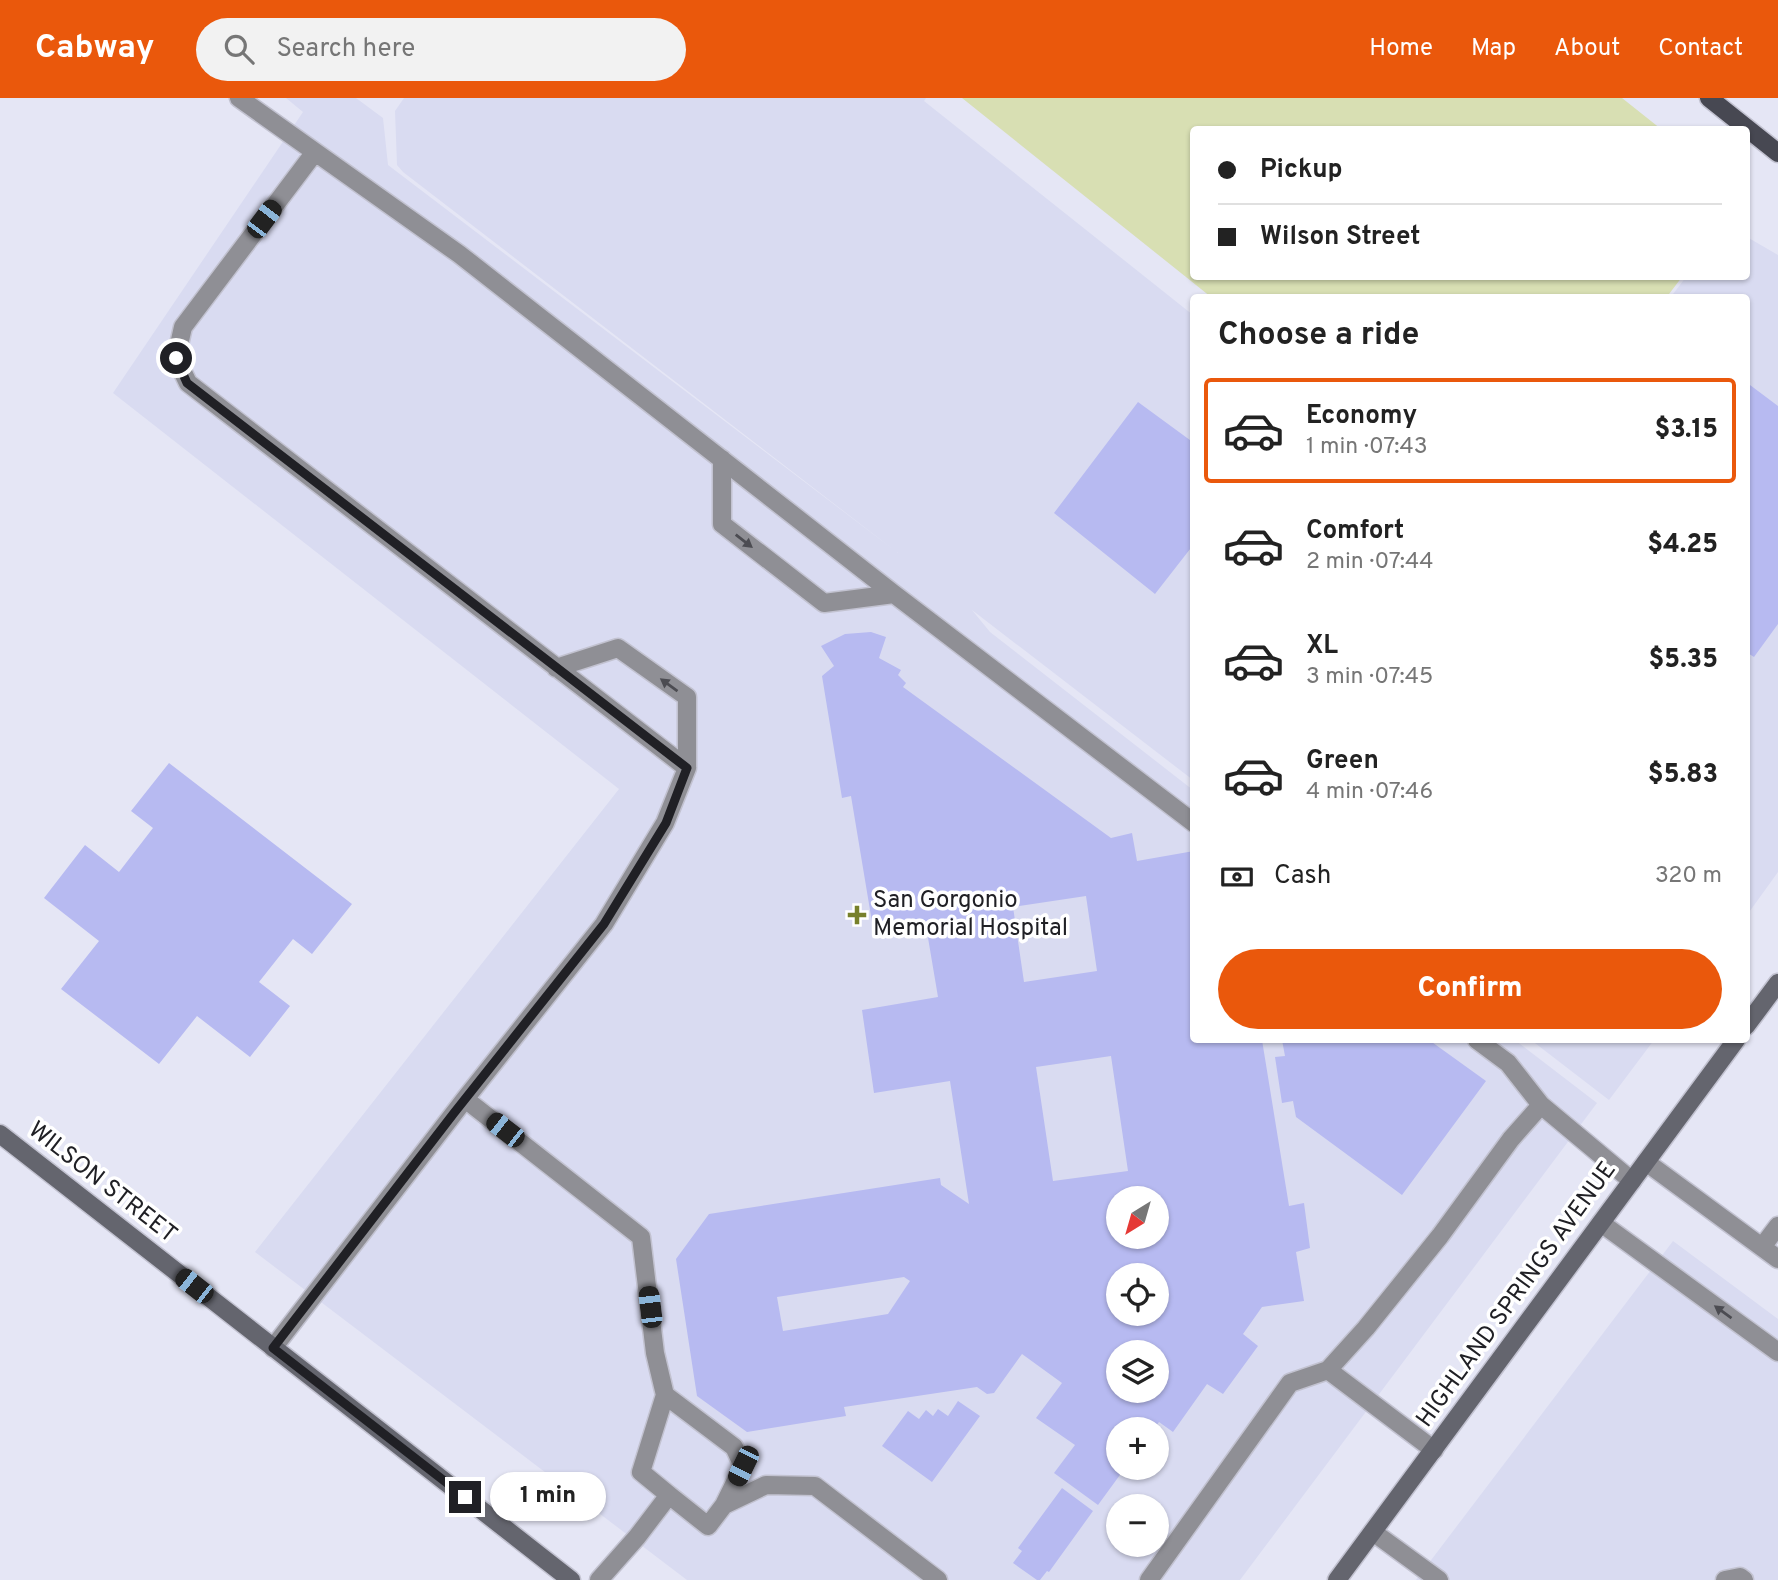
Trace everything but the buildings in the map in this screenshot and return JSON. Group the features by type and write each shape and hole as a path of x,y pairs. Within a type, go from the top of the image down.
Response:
{"main road":[{"path":"1709,98 1744,126"},
{"path":"1750,131 1778,153"},
{"path":"1750,1021 1778,983"},
{"name":"HIGHLAND SPRINGS AVENUE","path":"1337,1580 1734,1043"},
{"name":"WILSON STREET","path":"0,1134 571,1580"}],"lane":[{"path":"239,98 459,254 894,594 1190,820"},
{"path":"315,152 183,327 176,358 187,383 687,768"},
{"path":"722,458 722,524 824,603 894,594"},
{"path":"273,1348 604,924 666,823 687,768 687,697 618,648 556,668"},
{"path":"1481,1043 1508,1063 1541,1105 1632,1181"},
{"path":"465,1099 641,1237 655,1353 665,1395 641,1472 708,1526 724,1505 743,1466 734,1447 665,1395"},
{"path":"1149,1580 1290,1383 1328,1370 1366,1328 1432,1246 1511,1139 1541,1105"},
{"path":"1646,1162 1778,1259"},
{"path":"1601,1223 1778,1352"},
{"path":"1762,1247 1778,1226"},
{"path":"1328,1370 1434,1450"},
{"path":"724,1505 766,1485 816,1486 938,1580"},
{"path":"599,1580 669,1495"},
{"path":"1373,1532 1439,1580"},
{"path":"1725,1580 1740,1577 1744,1580"}],"shaded area":[{"name":"San Gorgonio Memorial Hospital","path":"286,98 356,98 383,118 388,165 898,553 403,172 397,165 395,111 404,98 926,98 924,101 1190,313 1190,778 972,610 990,632 1190,788 1190,1043 1519,1043 1597,1103 1240,1580 687,1580 255,1252 619,789 113,393 303,112"},
{"path":"1750,239 1778,255 1778,872 1750,911 1750,294 1673,294 1684,280 1750,280"},
{"path":"1535,1043 1652,1043 1609,1100"},
{"path":"1673,1241 1778,1319 1778,1580 1416,1580"}],"green space":[{"path":"962,98 1622,98 1657,126 1190,126 1190,280 1680,280 1669,294 1207,294"}],"place":[{"name":"San Gorgonio Memorial Hospital","path":"857,915"}],"route":[{"path":"176,358 187,383 687,768 666,823 604,924 273,1348 465,1497"}]}
